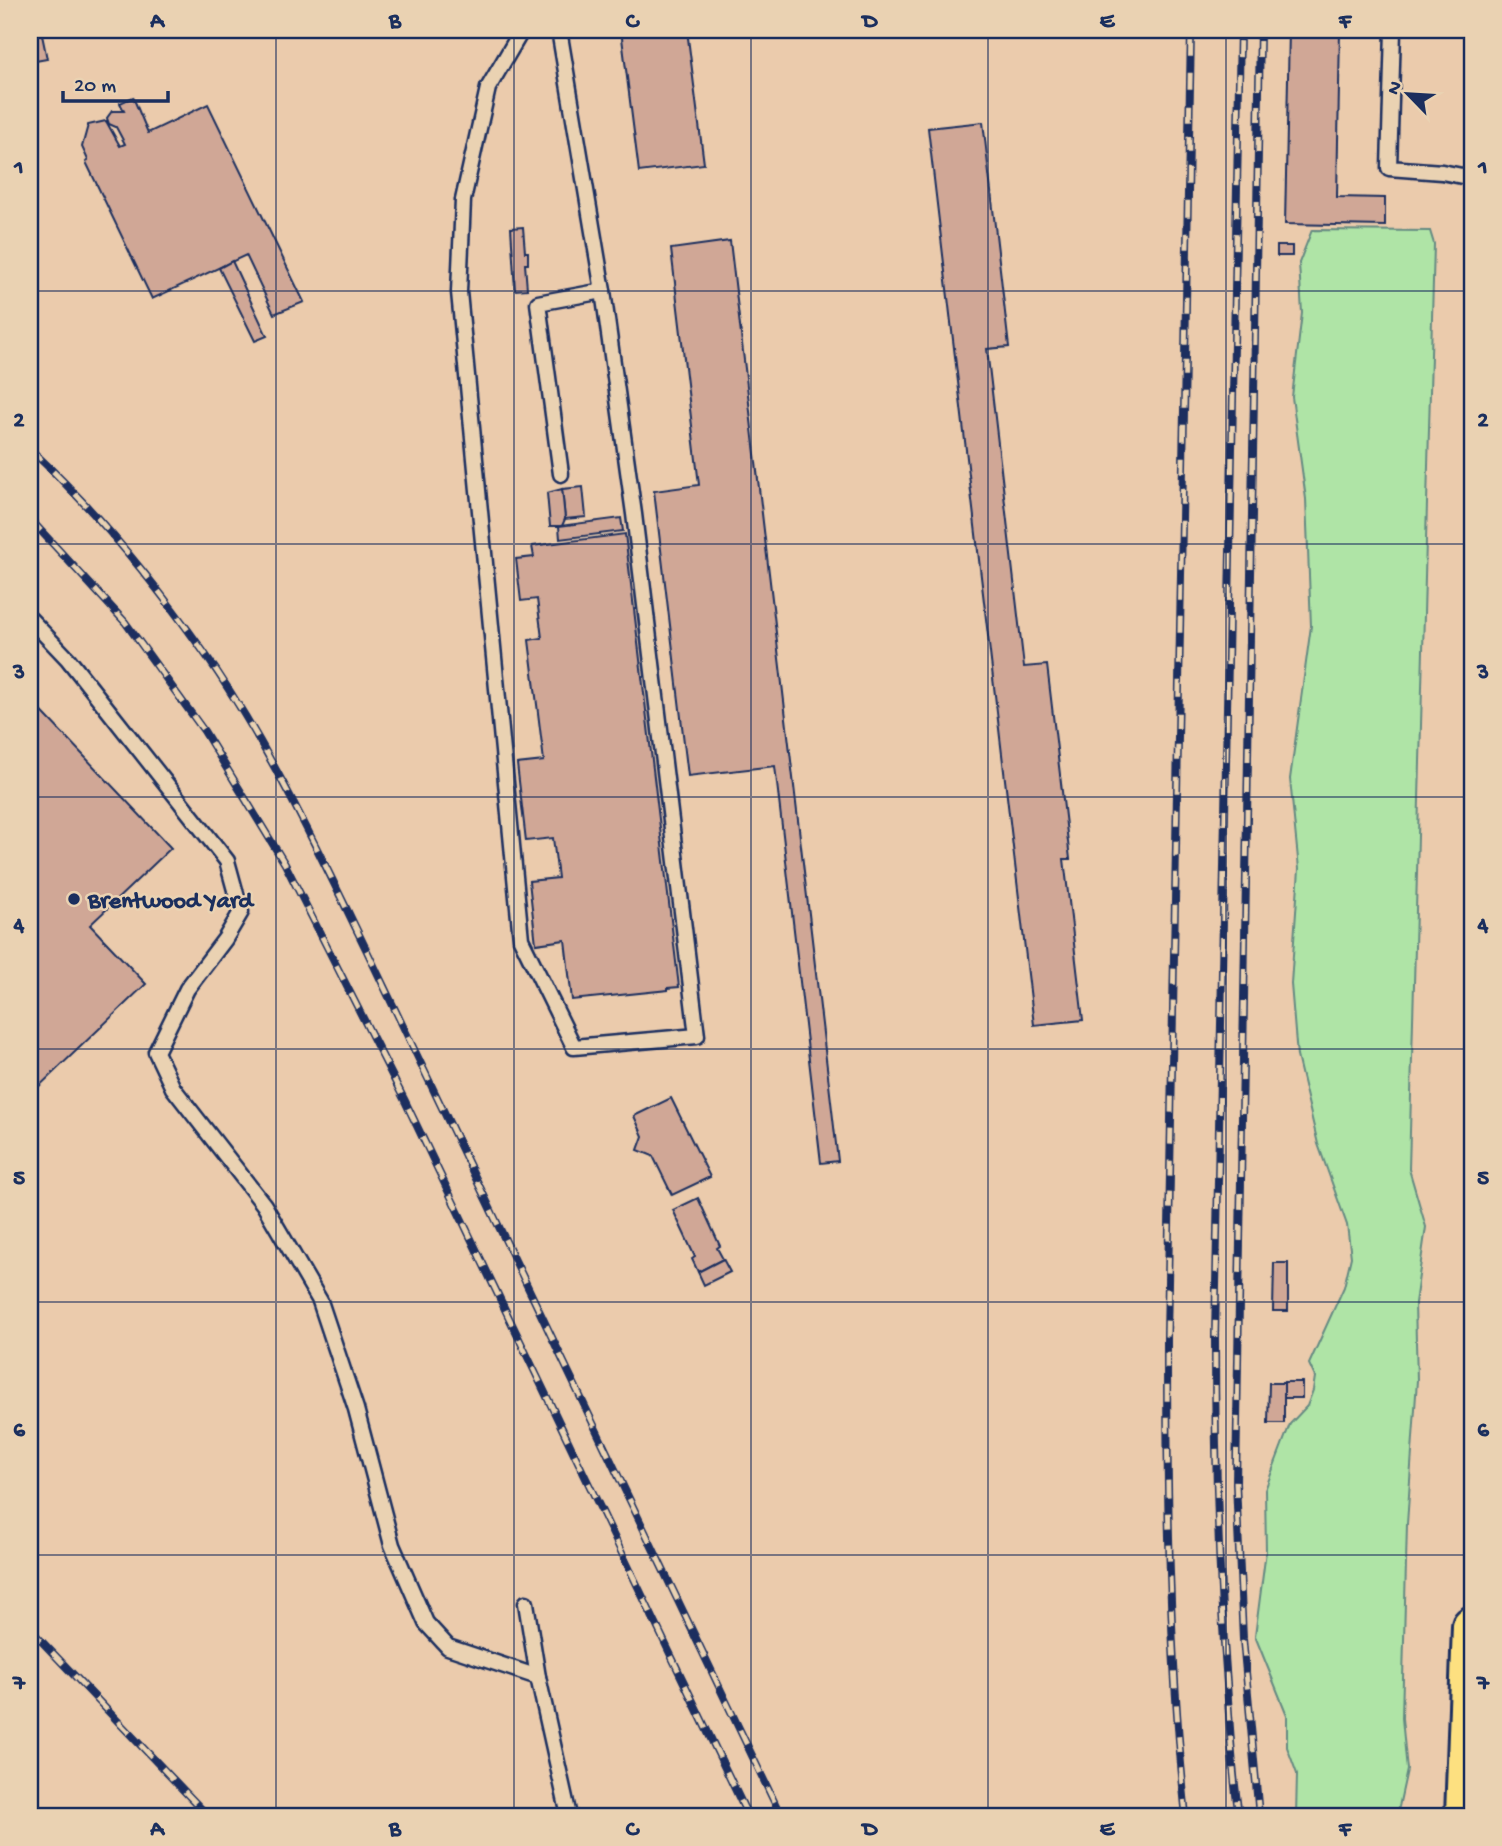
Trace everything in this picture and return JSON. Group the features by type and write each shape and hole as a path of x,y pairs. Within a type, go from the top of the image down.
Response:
{"highway":[{"path":"1465,1816 1470,1771 1472,1626"}],"lane":[{"path":"522,30 488,88 463,200 459,292 521,939 574,1047 697,1036 636,528 603,291 559,30"},
{"path":"1393,30 1389,168 1442,172 1472,178"},
{"path":"561,474 538,303 603,291"},
{"path":"30,618 68,659 228,861 241,912 225,939 187,989 156,1052 173,1088 264,1205 320,1301 356,1409 392,1545 426,1623 448,1647 538,1677"},
{"path":"526,1602 538,1677 569,1816"}],"green space":[{"path":"1312,230 1430,231 1434,244 1409,1169 1426,1227 1415,1303 1417,1380 1407,1524 1402,1718 1407,1770 1397,1816 1296,1816 1297,1774 1287,1747 1287,1715 1255,1636 1266,1551 1265,1490 1290,1424 1307,1406 1313,1390 1315,1377 1309,1364 1344,1287 1351,1257 1347,1225 1318,1144 1297,1056 1291,984 1299,869 1290,779 1311,626 1306,499 1292,397 1302,313 1299,263"}],"building":[{"path":"30,30 41,30 47,59 30,62"},
{"path":"621,30 687,30 704,164 639,172"},
{"path":"1289,30 1340,30 1337,197 1385,198 1385,226 1285,224"},
{"path":"133,97 148,133 208,104 304,302 274,314 246,255 152,299 86,162 88,160 82,147 88,125 106,121 120,146 125,144 116,127 109,124 107,118 112,111 124,111 120,103"},
{"path":"983,122 1009,347 987,349 1024,667 1047,665 1070,859 1064,859 1083,1020 1034,1025 928,128"},
{"path":"523,227 525,252 528,252 528,264 525,264 527,289 515,290 511,228"},
{"path":"730,241 838,1161 821,1163 775,766 688,776 654,491 699,485 671,249"},
{"path":"1277,246 1292,246 1292,256 1277,256"},
{"path":"232,261 267,336 255,341 219,268"},
{"path":"583,487 586,517 565,519 562,489"},
{"path":"562,489 565,519 562,526 550,526 547,493"},
{"path":"621,518 623,531 560,539 559,526"},
{"path":"625,534 679,987 572,1000 565,940 536,944 529,881 558,878 553,838 526,841 517,764 544,761 529,640 542,638 537,599 521,601 516,559 534,557 532,546"},
{"name":"Brentwood Yard","path":"30,699 171,848 90,925 146,984 30,1095"},
{"path":"671,1098 710,1177 672,1195 653,1156 638,1150 643,1136 634,1116"},
{"path":"698,1198 720,1246 717,1248 723,1259 698,1272 692,1259 695,1257 673,1210"},
{"path":"723,1259 730,1272 704,1285 698,1272"},
{"path":"1274,1263 1288,1263 1288,1311 1273,1311"},
{"path":"1284,1382 1302,1382 1302,1398 1284,1398"},
{"path":"1269,1383 1284,1383 1284,1423 1268,1423"}],"railway":[{"path":"1186,1816 1170,1577 1167,1337 1191,30"},
{"path":"1239,1816 1221,1598 1215,1338 1240,30"},
{"path":"1259,1816 1243,1639 1236,1483 1260,30"},
{"path":"30,449 99,520 163,598 226,685 270,758 366,949 781,1816"},
{"path":"30,519 125,622 204,731 285,864 405,1101 748,1816"},
{"path":"30,1629 208,1816"}],"place":[{"name":"Brentwood Yard","path":"74,899"}]}
